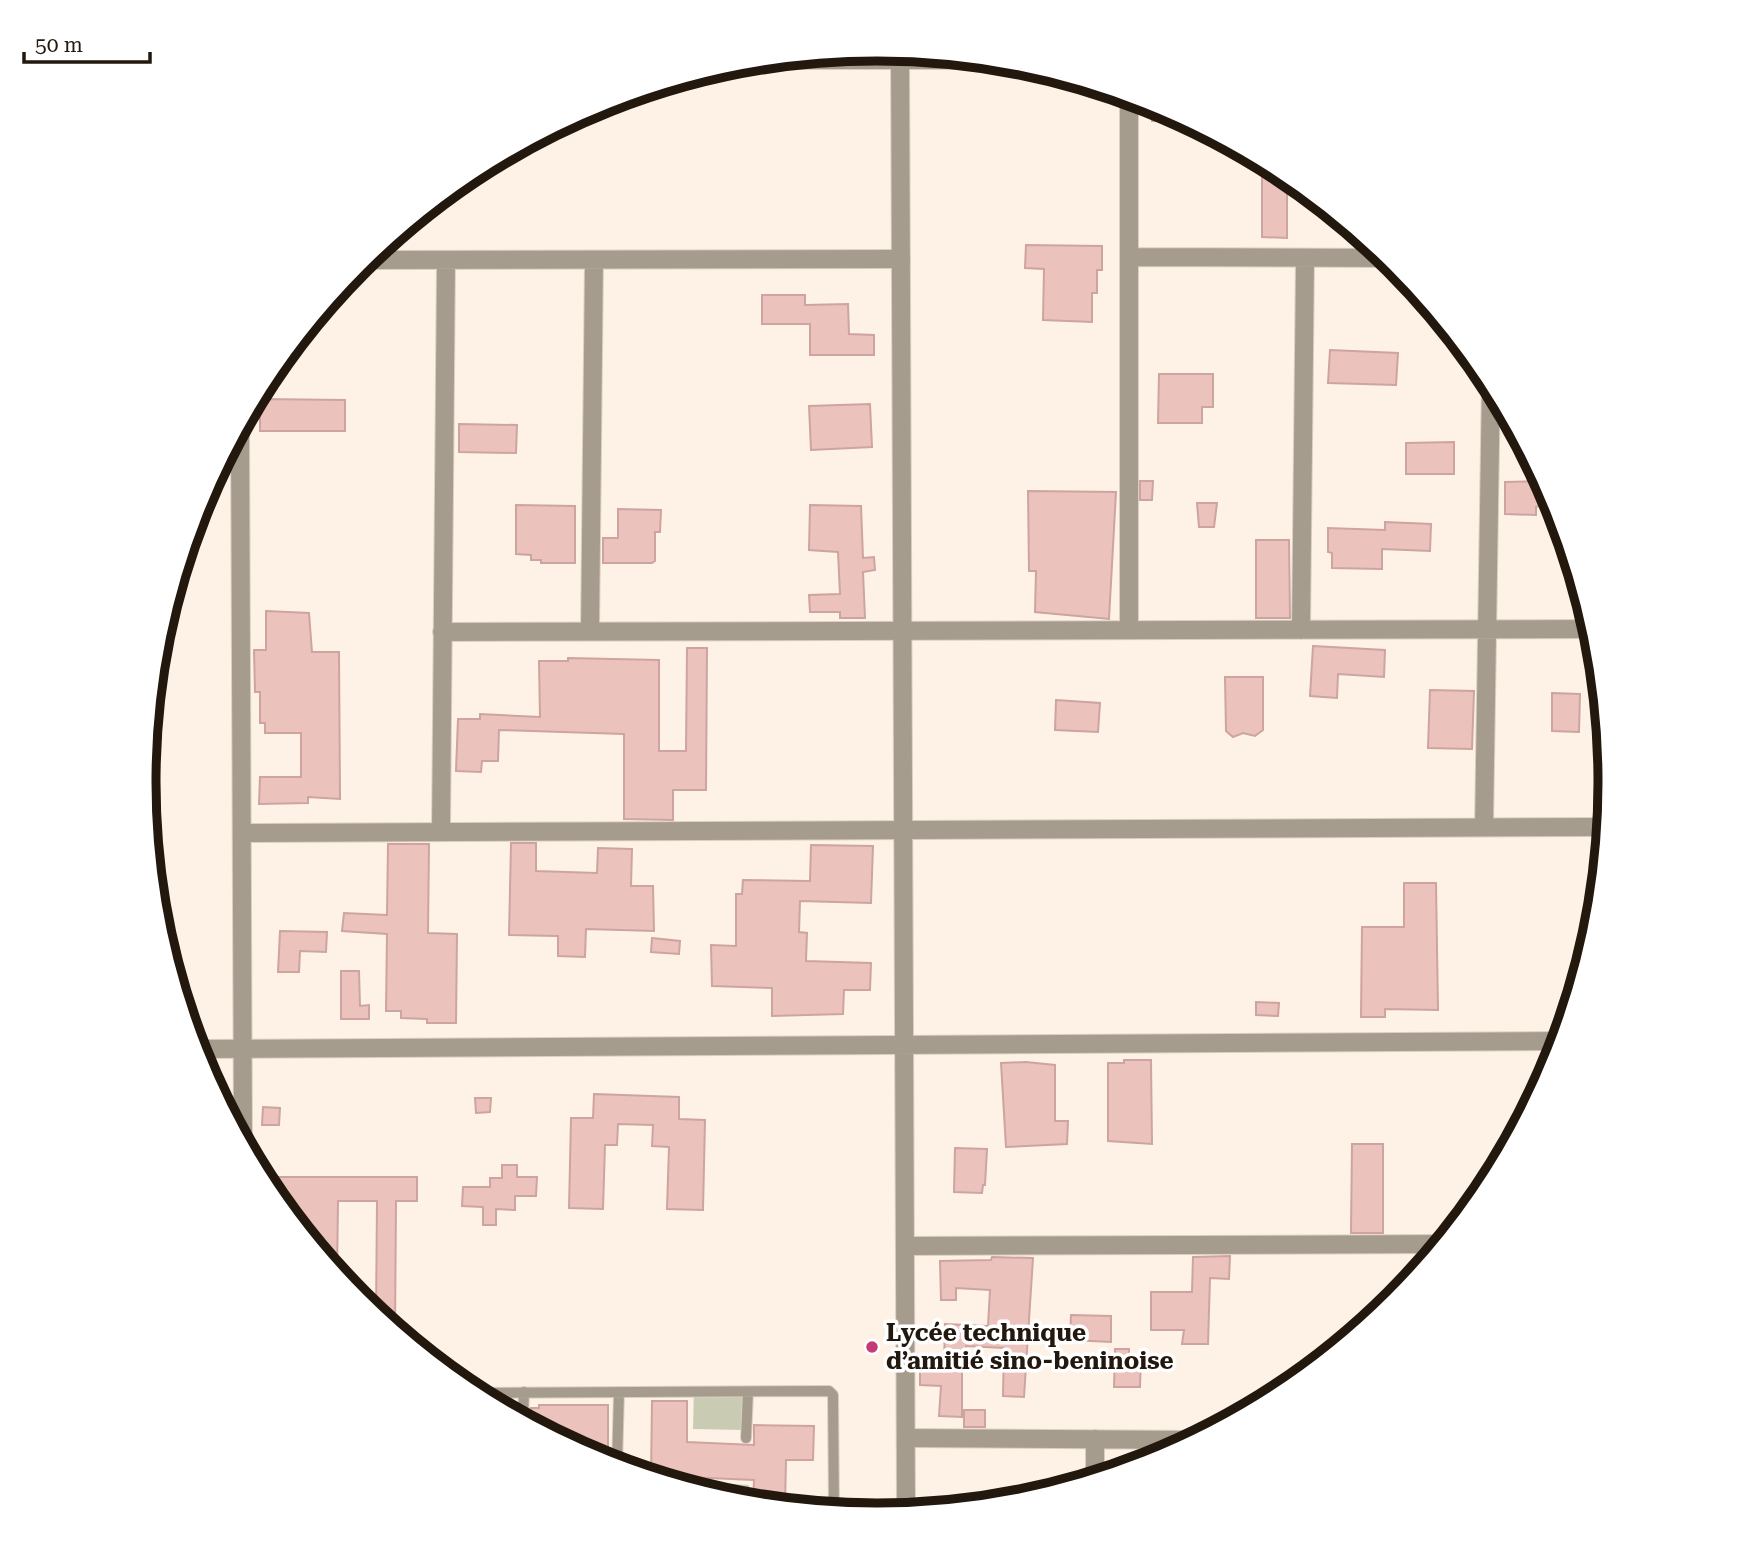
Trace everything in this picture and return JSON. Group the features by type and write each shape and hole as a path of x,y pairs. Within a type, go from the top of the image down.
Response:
{"street":[{"path":"900,62 906,1503"},
{"path":"1129,107 1129,630"},
{"path":"1131,257 1373,258"},
{"path":"380,260 901,259"},
{"path":"441,832 446,260"},
{"path":"590,631 594,260"},
{"path":"1301,630 1306,260"},
{"path":"1484,827 1490,404"},
{"path":"240,446 243,1124"},
{"path":"442,632 1582,629"},
{"path":"242,833 1597,827"},
{"path":"207,1049 1550,1041"},
{"path":"905,1246 1432,1244"},
{"path":"906,1438 1174,1440"},
{"path":"1095,1469 1096,1439"}],"lane":[{"path":"523,1410 524,1392"},
{"path":"617,1455 619,1392"},
{"path":"746,1438 748,1392"},
{"path":"495,1393 832,1393 834,1502"}],"green space":[{"path":"694,1387 744,1388 743,1430 693,1429"},
{"path":"710,1484 749,1485 749,1492 737,1490"}],"building":[{"path":"1152,115 1164,121 1152,121"},
{"path":"1262,173 1288,190 1287,238 1262,237"},
{"path":"1026,245 1102,246 1102,270 1097,270 1097,293 1092,293 1092,322 1043,320 1044,269 1025,268"},
{"path":"762,295 805,295 805,305 848,304 849,334 874,335 874,355 810,355 810,324 762,324"},
{"path":"1330,350 1398,353 1396,385 1328,383"},
{"path":"1159,374 1213,374 1213,407 1202,407 1202,423 1158,423"},
{"path":"267,399 345,400 345,431 260,431 260,411"},
{"path":"870,404 872,447 811,450 809,406"},
{"path":"459,424 517,425 516,453 459,452"},
{"path":"1454,442 1454,474 1406,474 1406,443"},
{"path":"1140,481 1153,481 1152,500 1140,500"},
{"path":"1533,481 1543,504 1536,507 1536,515 1505,514 1505,482"},
{"path":"1028,491 1116,492 1109,619 1035,612 1036,571 1029,571"},
{"path":"1197,503 1217,503 1214,527 1199,527"},
{"path":"516,505 575,506 575,563 541,563 541,560 531,560 531,555 516,554"},
{"path":"810,505 861,506 863,558 874,557 875,570 863,572 865,618 840,618 840,612 810,612 809,595 840,594 838,552 809,550"},
{"path":"618,509 661,510 660,532 655,532 655,561 603,563 603,538 618,538"},
{"path":"1385,522 1431,524 1430,551 1382,549 1382,569 1332,568 1332,553 1328,552 1328,528 1385,530"},
{"path":"1256,540 1289,540 1290,618 1256,618"},
{"path":"266,611 309,613 312,652 339,652 340,799 308,797 308,803 259,804 260,777 301,777 301,733 265,733 265,723 260,723 260,692 255,692 254,650 266,650"},
{"path":"1313,646 1385,650 1384,677 1338,674 1337,698 1310,696"},
{"path":"687,648 707,648 706,790 673,790 673,820 624,819 624,734 499,730 498,761 482,761 481,772 456,771 458,719 480,719 480,714 540,717 539,661 568,661 568,658 659,660 659,751 686,751"},
{"path":"1225,677 1263,677 1263,730 1255,736 1243,733 1233,737 1226,731"},
{"path":"1430,690 1474,691 1472,749 1428,748"},
{"path":"1552,693 1580,694 1579,732 1552,731"},
{"path":"1056,700 1100,703 1098,732 1055,730"},
{"path":"511,843 536,843 536,871 597,873 598,848 632,849 631,886 653,886 654,931 586,929 585,957 558,956 558,936 509,935"},
{"path":"388,844 429,844 428,933 457,934 456,1023 427,1023 427,1019 401,1018 401,1011 386,1011 387,934 342,931 344,913 387,915"},
{"path":"811,845 873,846 871,903 800,901 799,932 807,933 806,961 871,963 870,990 844,990 843,1014 772,1016 772,988 712,986 711,945 736,946 736,894 742,894 743,880 810,881"},
{"path":"1404,883 1436,883 1438,1010 1385,1009 1385,1017 1361,1017 1362,927 1404,927"},
{"path":"280,931 327,932 326,952 300,951 299,972 278,972"},
{"path":"652,938 680,941 679,954 651,952"},
{"path":"341,971 359,971 360,1006 369,1005 369,1019 341,1019"},
{"path":"1256,1002 1279,1003 1278,1016 1256,1015"},
{"path":"1124,1060 1151,1060 1152,1144 1108,1141 1108,1063 1124,1063"},
{"path":"1001,1063 1055,1065 1055,1121 1068,1121 1067,1144 1006,1147"},
{"path":"594,1094 679,1097 679,1119 705,1120 703,1210 667,1209 669,1147 652,1146 653,1125 618,1124 617,1145 605,1145 603,1209 569,1208 571,1118 593,1118"},
{"path":"475,1098 491,1098 490,1112 476,1113"},
{"path":"263,1107 280,1108 279,1125 262,1125"},
{"path":"1352,1144 1383,1144 1383,1233 1351,1233"},
{"path":"955,1148 987,1149 982,1193 954,1192"},
{"path":"502,1165 517,1165 517,1177 537,1177 536,1196 515,1196 515,1210 496,1209 496,1225 483,1225 483,1207 462,1206 463,1187 490,1187 490,1178 502,1178"},
{"path":"274,1177 417,1177 417,1201 396,1201 395,1319 376,1301 377,1201 338,1201 337,1260 305,1222"},
{"path":"1230,1256 1229,1279 1210,1278 1208,1344 1182,1344 1184,1330 1151,1330 1151,1292 1192,1292 1193,1257"},
{"path":"992,1257 1033,1258 1024,1397 1003,1396 1004,1348 966,1346 966,1362 962,1362 962,1417 939,1416 941,1386 920,1385 920,1362 944,1363 945,1324 988,1326 990,1290 956,1288 956,1300 941,1300 940,1261 991,1260"},
{"path":"1071,1315 1111,1316 1111,1342 1070,1340"},
{"path":"1115,1349 1129,1349 1129,1358 1141,1358 1140,1387 1114,1387"},
{"path":"652,1401 687,1401 687,1442 754,1445 754,1425 814,1426 813,1460 786,1460 785,1498 753,1493 754,1480 686,1477 651,1467"},
{"path":"539,1405 608,1405 608,1451 531,1414 531,1408 539,1408"},
{"path":"964,1410 985,1410 985,1427 964,1427"}],"place":[{"name":"Lycée technique d’amitié sino-beninoise","path":"872,1347"}]}
